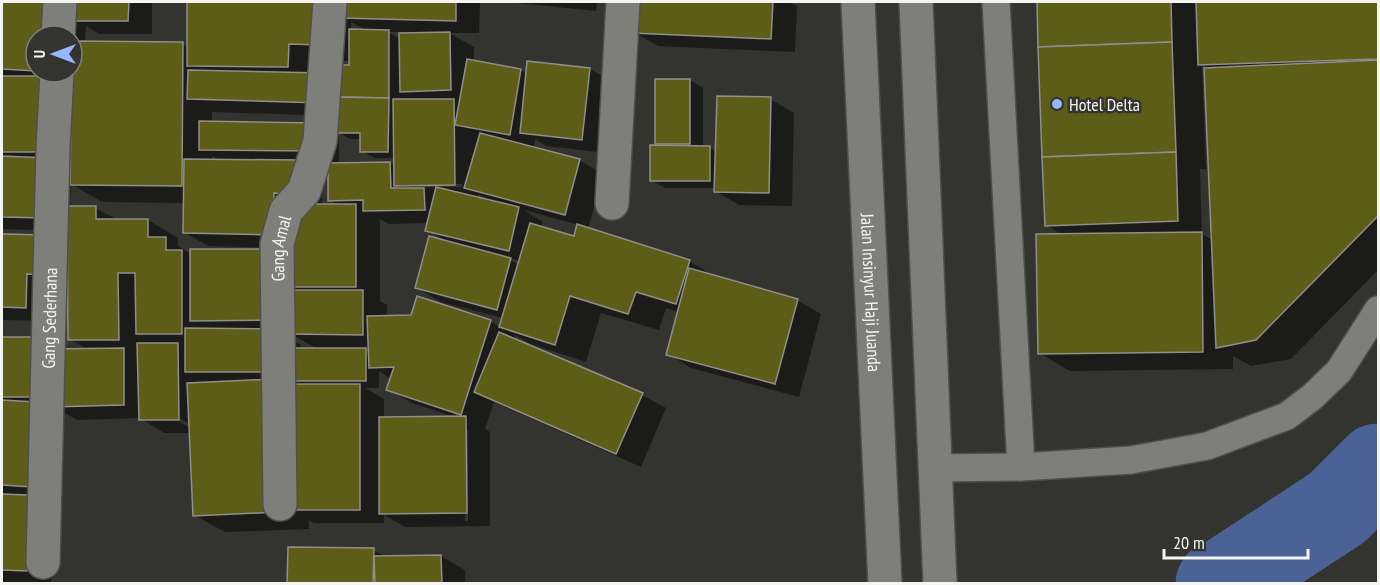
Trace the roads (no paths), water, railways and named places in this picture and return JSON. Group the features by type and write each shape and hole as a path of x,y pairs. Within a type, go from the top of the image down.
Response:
{"street":[{"path":"59,24 60,2"},
{"name":"Gang Amal","path":"280,504 277,244 286,211 304,191 320,141 330,2"},
{"path":"612,203 623,2"},
{"name":"Jalan Insinyur Haji Juanda","path":"858,2 885,584"},
{"path":"916,2 940,584"},
{"name":"Gang Sederhana","path":"43,562 56,84"}],"lane":[{"path":"996,2 1021,467"},
{"path":"936,468 1021,467 1131,460 1207,446 1287,416 1312,397 1339,371 1378,310"}],"waterway":[{"path":"1219,584 1337,508 1378,467"}],"place":[{"name":"Hotel Delta","path":"1057,104"}]}
